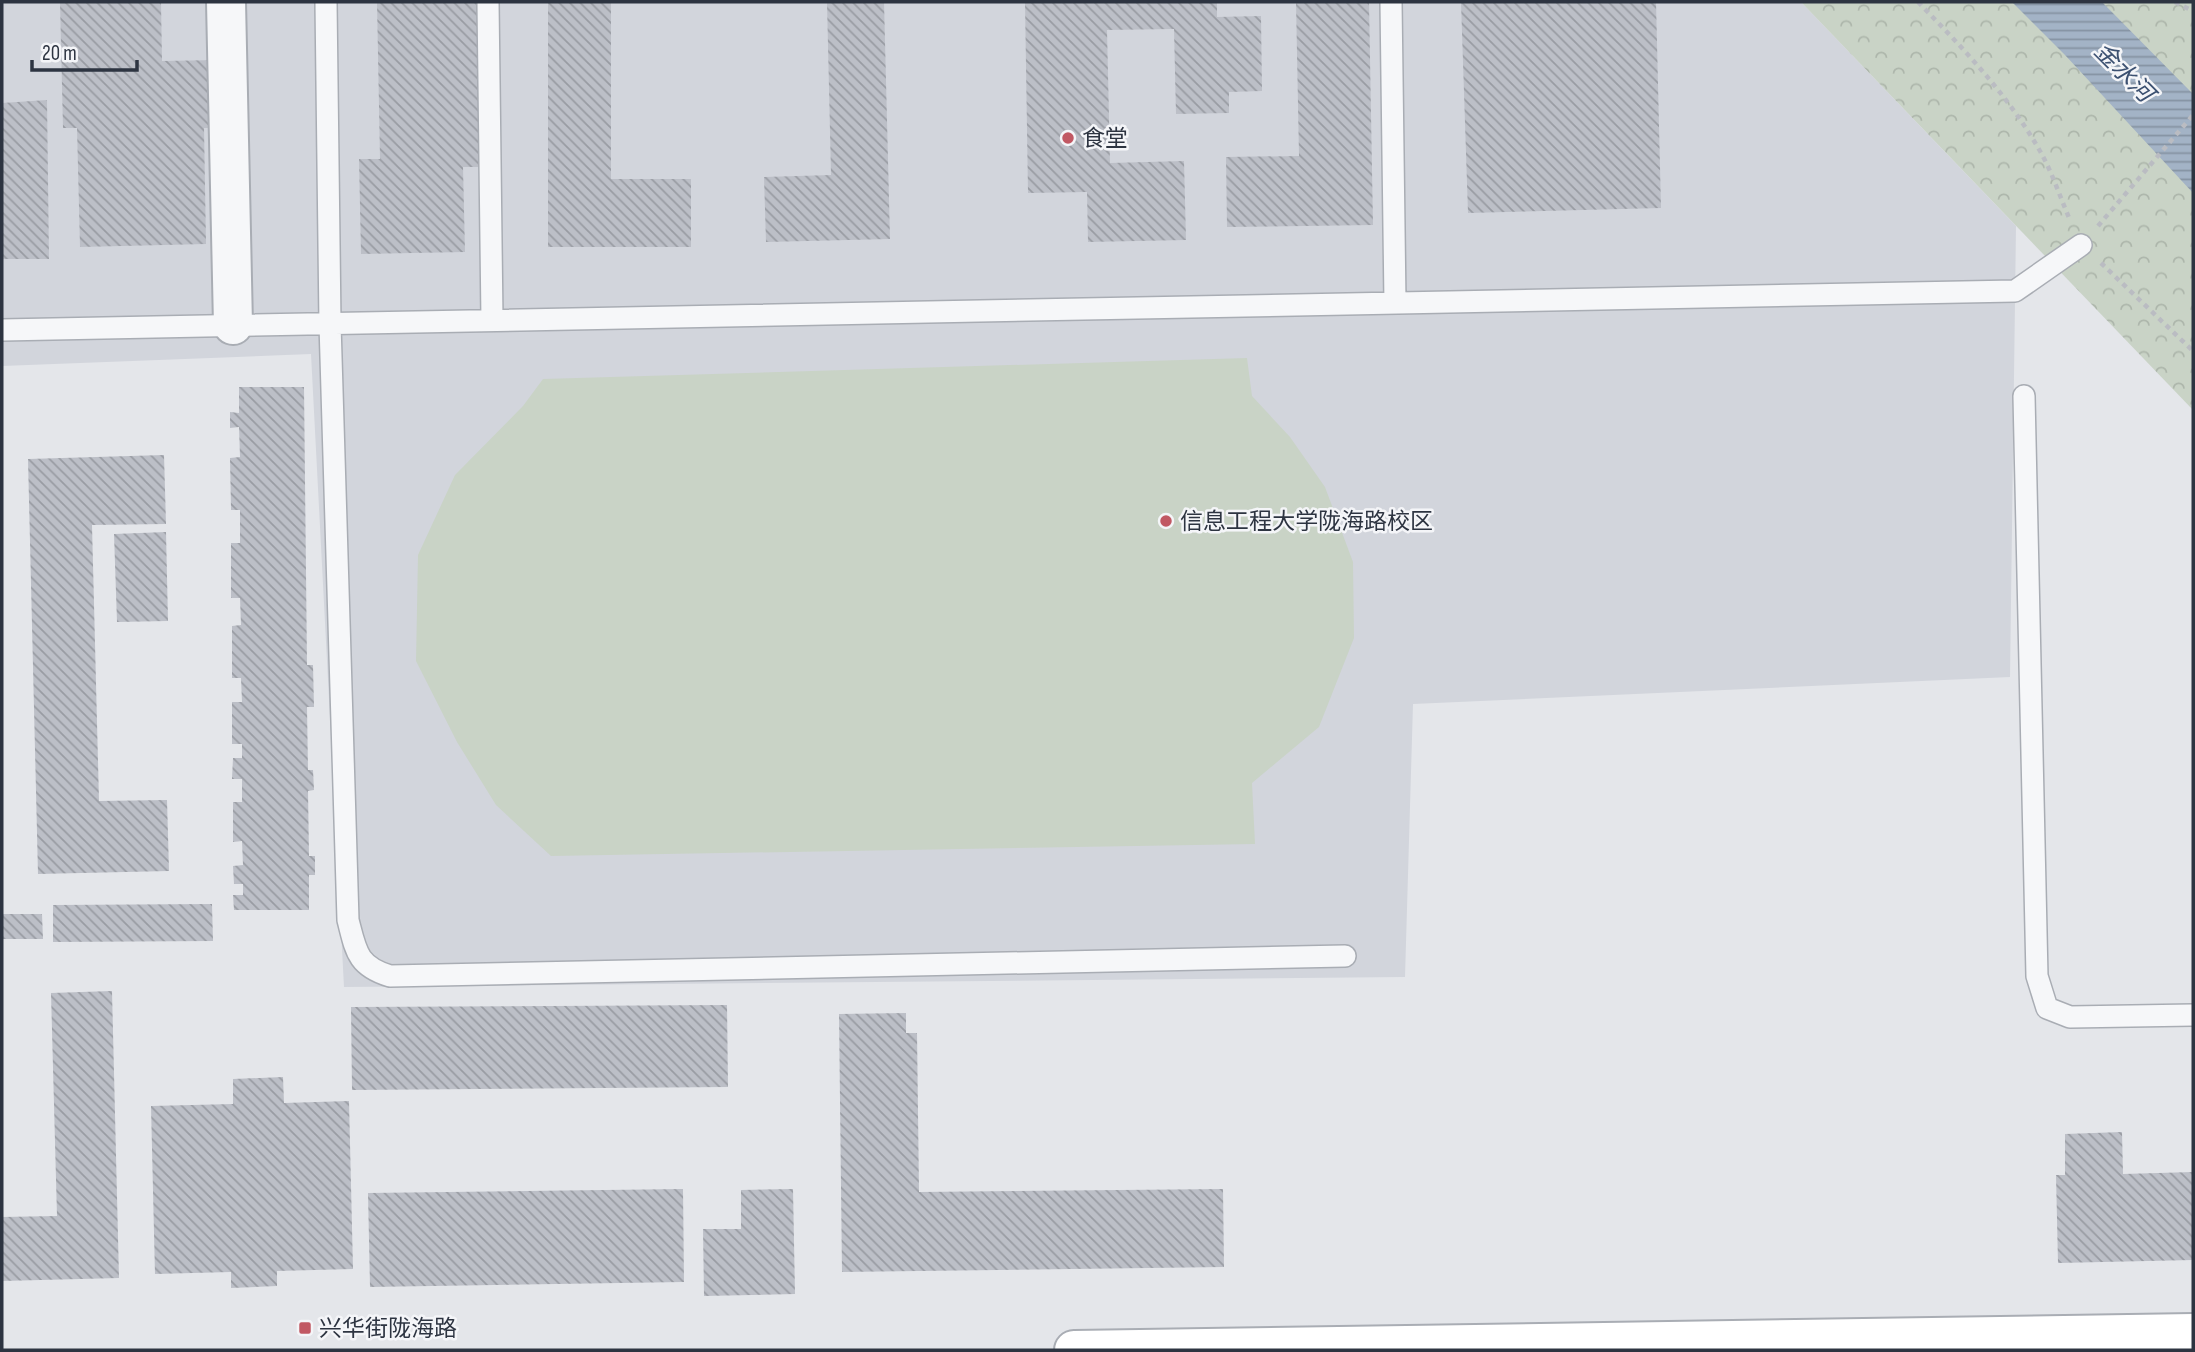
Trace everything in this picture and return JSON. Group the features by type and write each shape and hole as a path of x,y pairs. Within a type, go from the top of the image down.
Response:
{"street":[{"path":"226,2 233,326"},
{"path":"1074,1350 1999,1343 2193,1333"}],"lane":[{"path":"326,2 330,324 348,920 357,954 374,971 390,976 1345,956"},
{"path":"488,2 492,320"},
{"path":"1391,2 1395,303"},
{"path":"2,330 2015,291 2081,244"},
{"path":"2024,396 2037,976 2047,1008 2070,1017 2193,1015"}],"path":[{"path":"1918,2 1966,51 2025,125 2042,155 2081,244 2193,351"},
{"path":"2175,2 2193,11"},
{"path":"2081,244 2193,115"}],"shaded area":[{"name":"信息工程大学陇海路校区","path":"2,2 1801,2 2016,226 2010,677 1413,704 1405,977 344,987 311,354 2,366"}],"green space":[{"path":"1801,2 2193,2 2193,410"},
{"path":"1247,358 1252,396 1290,437 1325,487 1353,562 1354,638 1319,727 1252,783 1255,844 551,856 496,805 457,742 416,661 418,555 455,475 523,406 543,379"}],"water":[{"name":"金水河","path":"2012,2 2102,2 2193,94 2193,193 2065,55"}],"building":[{"path":"60,2 161,2 162,61 218,60 219,128 204,128 206,244 80,247 77,128 63,128"},
{"path":"377,2 478,2 481,167 463,167 465,252 361,254 359,159 380,159"},
{"path":"548,2 611,2 611,179 691,179 691,247 548,247"},
{"path":"827,2 884,2 890,239 766,242 764,177 831,175"},
{"name":"食堂","path":"1025,2 1217,2 1217,17 1261,16 1262,91 1229,92 1229,113 1176,114 1174,29 1107,30 1110,163 1184,161 1186,240 1088,242 1087,192 1028,193"},
{"path":"1296,2 1369,2 1373,225 1227,227 1226,157 1299,156"},
{"path":"1461,2 1656,2 1661,208 1468,213"},
{"path":"47,100 49,259 2,259 2,103"},
{"path":"239,387 304,387 307,665 313,665 314,707 307,707 308,770 313,770 314,790 308,791 309,856 315,856 315,875 309,875 309,910 234,910 233,895 243,895 243,884 234,884 233,866 243,865 242,841 233,842 233,802 242,802 242,779 232,779 233,758 242,758 242,744 232,744 232,702 242,702 241,678 232,678 232,626 241,625 240,598 231,598 231,543 240,543 240,510 231,510 230,458 240,457 239,427 230,428 230,412 239,413"},
{"path":"164,455 166,524 92,525 99,801 167,800 169,871 38,874 28,459"},
{"path":"166,532 168,621 117,622 114,534"},
{"path":"212,904 213,941 53,942 53,905"},
{"path":"2,914 42,914 43,939 2,939"},
{"path":"112,991 119,1278 2,1281 2,1217 57,1216 51,993"},
{"path":"727,1005 728,1087 352,1090 351,1007"},
{"path":"906,1013 906,1033 917,1033 919,1192 1223,1189 1224,1267 842,1272 839,1014"},
{"path":"283,1077 284,1103 349,1101 353,1269 277,1271 277,1286 231,1288 231,1272 155,1274 151,1106 233,1104 233,1079"},
{"path":"2122,1132 2123,1174 2193,1172 2193,1260 2058,1263 2056,1175 2065,1175 2065,1134"},
{"path":"683,1189 684,1282 370,1287 368,1193"},
{"path":"793,1189 795,1294 704,1296 703,1229 741,1229 741,1190"}],"place":[{"name":"食堂","path":"1068,138"},
{"name":"信息工程大学陇海路校区","path":"1166,521"},
{"name":"兴华街陇海路","path":"305,1328"}]}
